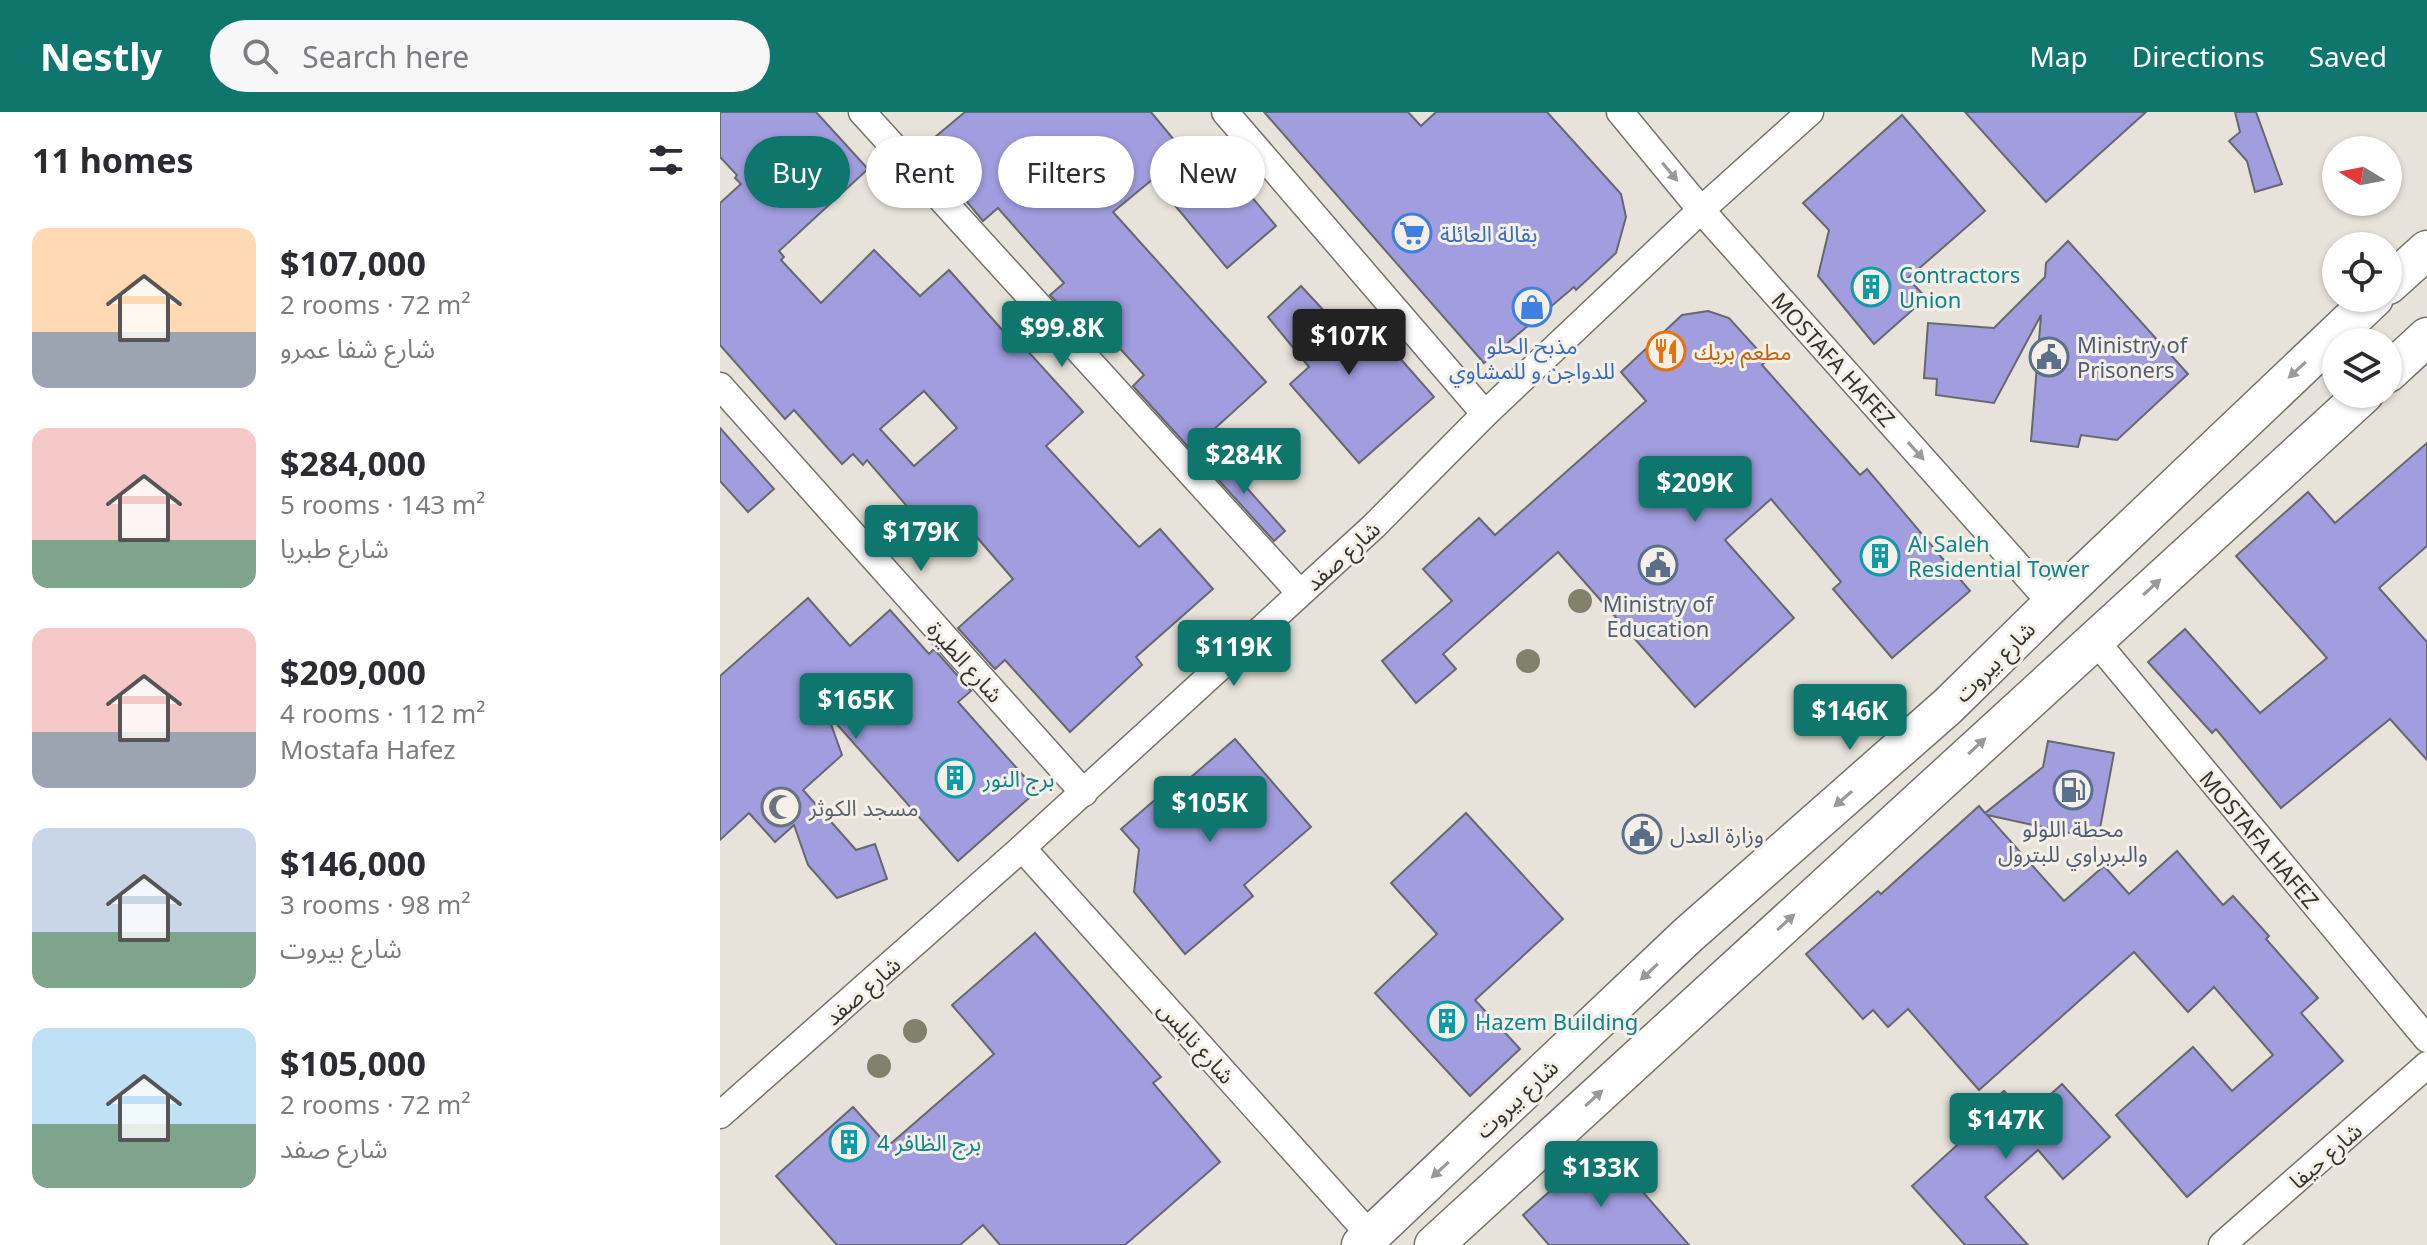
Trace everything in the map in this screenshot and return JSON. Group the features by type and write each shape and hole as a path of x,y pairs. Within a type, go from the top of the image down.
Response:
{"main road":[{"path":"2402,272 2427,250"},
{"name":"شارع بيروت","path":"1366,1240 1688,935 1948,706 2359,312"},
{"path":"2402,360 2427,337"},
{"path":"1434,1245 2349,408"}],"street":[{"path":"862,112 1300,593"},
{"path":"1225,112 1485,414"},
{"name":"MOSTAFA HAFEZ","path":"1620,112 1701,210 2052,604"},
{"name":"شارع صفد","path":"720,1115 1084,793 1374,526 1485,414 1701,210 1810,112"},
{"name":"شارع الطيرة","path":"720,386 1084,793"},
{"name":"MOSTAFA HAFEZ","path":"2094,639 2427,1039"},
{"name":"شارع نابلس","path":"1022,848 1366,1240"},
{"name":"شارع حيفا","path":"2222,1245 2427,1065"}],"building":[{"path":"720,112 816,112 838,136 744,136 744,208 826,208 779,251 784,257 781,260 821,303 874,250 920,296 949,270 1021,351 1025,348 1083,412 1046,446 1139,547 1160,529 1213,589 1136,657 1142,665 1070,732 1005,660 995,669 958,628 1013,579 962,520 937,541 867,460 863,465 853,454 842,464 794,410 785,419 720,345 720,203 741,184 735,178 737,175 720,157","holes":["924,391 957,428 914,466 880,429"]},
{"path":"965,112 1151,112 1171,136 1150,136 1150,181 1134,195 1134,136 998,136 998,208 983,221 972,208 982,208 982,136 936,136"},
{"path":"1264,112 1408,112 1421,126 1436,112 1547,112 1621,194 1626,217 1616,253 1576,290 1574,287 1484,363"},
{"path":"1965,112 2146,112 2046,202"},
{"path":"2235,112 2256,112 2282,184 2255,192 2247,161 2229,141 2240,132"},
{"path":"1902,115 1985,211 1908,278 1926,298 1874,344 1818,276 1829,230 1803,203"},
{"path":"850,149 866,167 866,171 850,186"},
{"path":"998,208 1118,208 1113,212 1266,382 1191,450 1133,386 1144,375 1087,312 1075,322 1050,295 1064,283"},
{"path":"1177,208 1261,208 1276,226 1227,268"},
{"name":"Ministry of Prisoners","path":"2068,241 2188,374 2117,440 2081,435 2078,447 2031,441 2041,315 1994,403 1936,395 1937,379 1924,378 1928,323 1994,328 2045,277 2046,263"},
{"path":"1301,286 1352,341 1370,324 1434,397 1359,463 1290,384 1309,367 1268,317"},
{"path":"1708,311 1729,318 1767,360 1762,365 1860,475 1867,469 1970,591 1892,658 1833,589 1841,582 1771,499 1725,540 1794,618 1695,707 1558,552 1443,654 1456,669 1416,703 1382,661 1452,601 1423,569 1479,518 1495,535 1646,401 1621,372 1682,315"},
{"path":"720,428 774,489 748,512 720,481"},
{"path":"2427,443 2427,546 2379,588 2427,642 2427,760 2390,719 2281,808 2216,729 2212,733 2148,662 2185,629 2260,713 2327,658 2236,556 2308,492 2335,523"},
{"path":"1215,452 1285,531 1274,541 1203,463"},
{"path":"808,598 850,646 890,610 929,654 934,649 971,691 958,702 1037,791 958,861 827,713 842,755 803,790 856,850 875,844 887,879 837,898 808,865 794,825 775,842 749,813 720,840 720,676"},
{"path":"1235,739 1311,827 1244,885 1253,896 1185,954 1134,892 1139,849 1121,829 1156,799 1160,804"},
{"path":"2048,741 2114,753 2098,839 1987,815 2064,901 2104,866 2129,894 2177,851 2223,905 2233,896 2269,936 2266,939 2318,998 2301,1013 2343,1061 2187,1197 2116,1115 2193,1047 2232,1091 2273,1055 2214,987 2188,1012 2134,952 1979,1090 1908,1009 1888,1027 1873,1010 1863,1019 1806,954 1878,891 1881,894 1979,806 1985,813 2043,767"},
{"path":"1466,813 1563,919 1475,1000 1520,1049 1470,1096 1375,993 1437,934 1391,883"},
{"path":"1035,933 1161,1077 1153,1083 1220,1162 1125,1245 1000,1245 983,1225 960,1245 837,1245 776,1176 853,1107 888,1146 994,1054 952,1005"},
{"path":"2062,1084 2110,1137 2063,1179 2038,1150 1985,1197 2028,1245 1965,1245 1912,1186 1965,1138 1959,1131 2004,1091 2027,1116"},
{"path":"1602,1145 1689,1245 1549,1245 1523,1215"}],"place":[{"name":"بقالة العائلة","path":"1412,233"},
{"name":"Contractors Union","path":"1871,287"},
{"name":"مذبح الحلو للدواجن و للمشاوي","path":"1532,307"},
{"name":"مطعم بريك","path":"1666,351"},
{"name":"Ministry of Prisoners","path":"2049,357"},
{"name":"Al Saleh Residential Tower","path":"1880,556"},
{"name":"Ministry of Education","path":"1658,565"},
{"name":"برج النور","path":"955,778"},
{"name":"محطة اللولو والبربراوي للبترول","path":"2073,790"},
{"name":"مسجد الكوثر","path":"781,807"},
{"name":"وزارة العدل","path":"1642,834"},
{"name":"Hazem Building","path":"1447,1021"},
{"name":"برج الظافر 4","path":"849,1142"}]}
